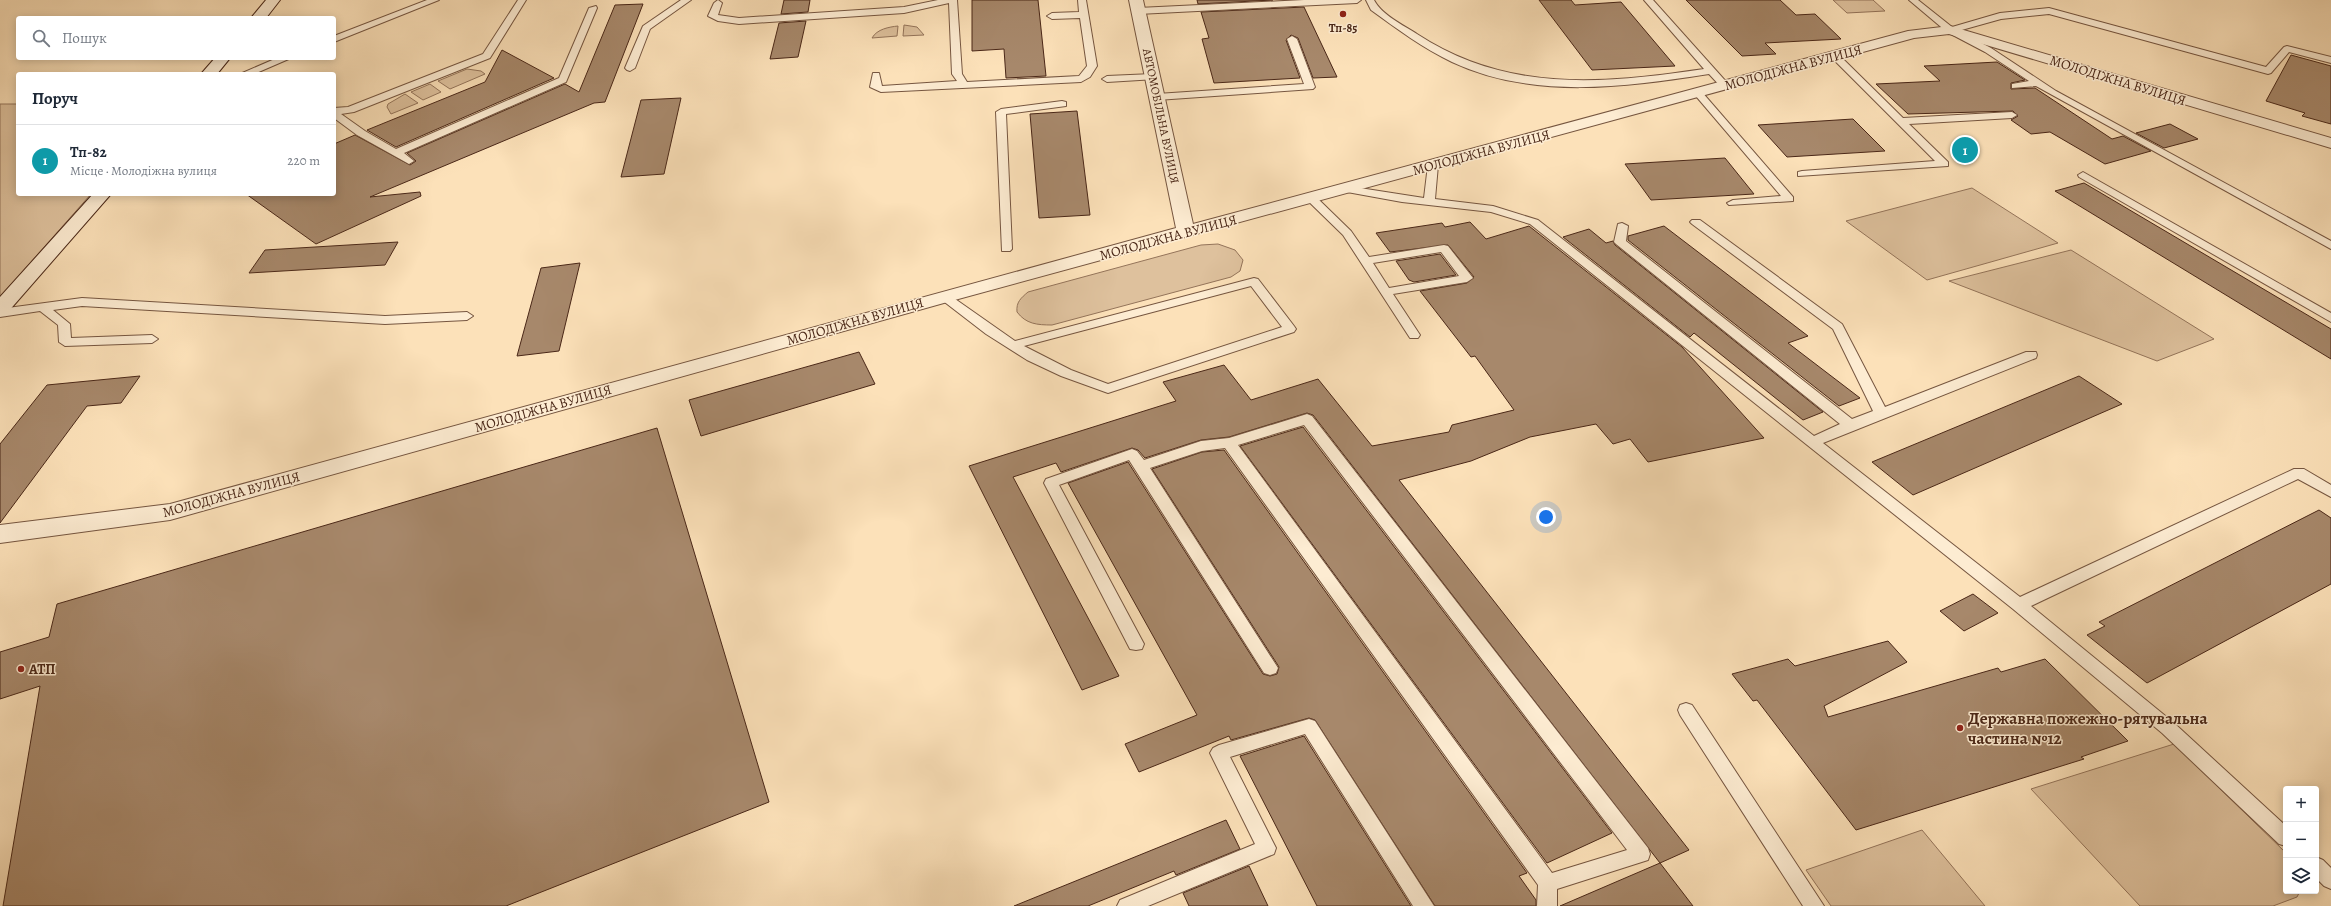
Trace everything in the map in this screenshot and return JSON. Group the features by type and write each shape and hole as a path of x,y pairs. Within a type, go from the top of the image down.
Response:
{"street":[{"path":"260,16 273,0"},
{"name":"АВТОМОБІЛЬНА ВУЛИЦЯ","path":"1137,5 1186,232"},
{"name":"МОЛОДІЖНА ВУЛИЦЯ","path":"0,534 170,512 944,297 1347,189 1913,34 1950,30 2331,144"},
{"path":"211,72 221,60"},
{"path":"0,309 100,196"}],"lane":[{"path":"336,38 435,0"},
{"path":"336,112 350,110 487,56 522,0"},
{"path":"630,68 646,28 687,0"},
{"path":"718,3 713,16 721,19 739,21 904,10 952,0 957,74 964,84"},
{"path":"876,75 875,87 881,89 964,84 971,86 1081,79 1087,75 1092,66 1082,0"},
{"path":"1137,5 1357,0"},
{"path":"1370,0 1374,8 1434,49 1468,66 1490,73 1520,79 1587,84 1655,80 1710,71"},
{"path":"1648,0 1725,86"},
{"path":"1913,0 1950,30 1988,50 2039,84 2114,127 2331,246"},
{"path":"396,153 563,80 593,8"},
{"path":"1950,30 2000,16 2049,12 2268,71 2287,49 2331,60"},
{"path":"1052,16 1084,15"},
{"path":"1157,97 1310,87 1292,39"},
{"path":"1802,174 1944,164 1835,56"},
{"path":"249,72 281,60"},
{"path":"1107,79 1153,77"},
{"path":"2015,86 2039,84"},
{"path":"1698,93 1789,199 1733,203"},
{"path":"1006,249 1001,112 1062,104"},
{"path":"336,114 361,133 409,161"},
{"path":"1900,121 2012,115"},
{"path":"1429,201 1433,165"},
{"path":"2083,175 2331,318"},
{"path":"1347,189 1402,199 1493,209 1534,222 1814,441 2019,605 2168,728 2283,835"},
{"path":"1311,198 1347,233 1414,335"},
{"path":"1696,222 1838,327 1881,413"},
{"path":"1622,226 1620,242 1850,425"},
{"path":"1366,261 1444,248 1467,278 1386,292"},
{"path":"944,297 1013,345 1032,357 1066,373 1108,389 1290,329 1254,282 1013,345"},
{"path":"0,313 82,302 385,320 467,316"},
{"path":"42,307 64,324 65,342 152,339"},
{"path":"1814,441 1850,425 2031,355"},
{"path":"1141,466 1201,446 1229,443 1307,419 1641,854 1548,883"},
{"path":"1229,443 1548,883 1547,906"},
{"path":"1136,644 1051,483 1132,454 1270,668"},
{"path":"2019,605 2299,472 2331,492"},
{"path":"1686,710 1814,906"},
{"path":"1127,906 1181,882 1267,848 1219,753 1309,726 1424,906"},
{"path":"2319,869 2331,880"}],"shaded area":[{"path":"1833,0 1873,0 1885,11 1847,13"},
{"path":"904,25 917,27 924,35 903,36"},
{"path":"898,26 897,36 872,38 877,32"},
{"path":"467,69 481,71 485,74 450,89 438,81"},
{"path":"430,84 441,92 423,100 411,92"},
{"path":"405,94 418,103 391,114 387,107 388,104"},
{"path":"0,104 16,104 16,196 89,196 0,297"},
{"path":"1972,188 2058,243 1927,280 1846,221"},
{"path":"1218,244 1235,250 1243,260 1240,271 1231,277 1052,325 1032,323 1024,319 1017,312 1018,303 1028,292 1201,245"},
{"path":"2071,250 2214,339 2157,361 1949,281"},
{"path":"2174,744 2283,850 2283,894 2298,894 2297,897 2273,906 2140,906 2031,789"},
{"path":"1922,830 1985,906 1831,906 1806,870"}],"building":[{"path":"784,0 810,0 808,12 781,14"},
{"path":"972,0 1038,0 1046,76 1006,78 1004,49 972,51"},
{"path":"1197,0 1273,0 1198,4"},
{"path":"1539,0 1571,0 1575,5 1621,2 1675,66 1592,70"},
{"path":"1686,0 1780,0 1796,15 1815,14 1841,39 1765,43 1776,54 1742,56"},
{"path":"643,4 605,102 594,103 370,197 420,192 421,196 316,244 249,196 336,196 336,143 355,135 410,165 416,161 407,153 565,84 579,92 615,5"},
{"path":"1304,7 1337,77 1313,78 1298,38 1291,35 1286,40 1300,78 1214,83 1202,39 1209,38 1201,12"},
{"path":"806,21 798,57 770,59 779,23"},
{"path":"502,50 554,78 396,147 367,130 485,82"},
{"path":"2291,55 2331,66 2331,124 2302,116 2305,113 2266,101"},
{"path":"1997,62 2025,80 2011,83 2011,89 2035,88 2112,139 2123,136 2151,151 2105,164 2050,132 2031,134 2011,120 2018,116 2013,111 1908,114 1876,84 1940,81 1924,66"},
{"path":"681,98 664,174 621,177 641,100"},
{"path":"1077,111 1090,215 1039,218 1030,114"},
{"path":"1853,119 1885,151 1787,157 1758,125"},
{"path":"2170,124 2198,139 2164,148 2136,133"},
{"path":"1725,158 1754,194 1651,200 1625,164"},
{"path":"2084,183 2331,329 2331,359 2055,191"},
{"path":"1470,222 1486,239 1529,226 1682,347 1764,438 1648,462 1630,439 1613,444 1596,424 1530,437 1471,461 1399,480 1689,850 1660,863 1313,415 1307,413 1229,437 1201,440 1145,458 1138,450 1132,448 1061,472 1056,463 1013,477 1119,676 1082,690 969,466 1176,401 1163,382 1224,365 1251,400 1318,379 1372,446 1449,432 1452,425 1514,410 1475,356 1471,357 1420,291 1467,283 1474,277 1448,245 1390,252 1376,233 1442,223 1445,227"},
{"path":"1664,226 1808,336 1788,343 1860,398 1839,406 1628,240 1628,236"},
{"path":"1589,229 1606,243 1613,241 1615,245 1823,412 1803,420 1694,333 1690,337 1563,237"},
{"path":"398,242 385,265 249,273 265,250"},
{"path":"1440,254 1456,275 1414,282 1409,280 1396,261"},
{"path":"580,263 559,351 517,356 541,268"},
{"path":"859,352 875,384 701,436 689,400"},
{"path":"140,376 121,403 87,406 0,523 0,444 47,385"},
{"path":"2079,376 2122,404 1913,495 1872,462"},
{"path":"1303,427 1612,833 1547,863 1240,446"},
{"path":"657,428 769,802 506,906 3,906 40,686 0,699 0,652 49,637 57,604"},
{"path":"1224,450 1527,873 1519,876 1536,900 1536,906 1435,906 1315,720 1309,718 1231,740 1229,736 1139,772 1125,744 1197,715 1068,483 1128,462 1263,674 1270,676 1277,674 1279,667 1152,469 1202,452"},
{"path":"2319,510 2331,518 2331,584 2147,683 2087,635 2105,626 2099,622"},
{"path":"1973,594 1998,613 1964,631 1940,611"},
{"path":"1888,641 1907,662 1824,706 1828,717 1998,668 2001,672 2045,659 2128,741 2081,757 2084,759 1856,830 1757,700 1753,701 1732,674 1788,659 1795,666"},
{"path":"1304,736 1411,906 1317,906 1240,756"},
{"path":"1226,820 1240,849 1176,875 1174,871 1088,906 1014,906"},
{"path":"1660,863 1693,906 1560,906"},
{"path":"1249,866 1268,906 1189,906 1183,893"}],"place":[{"name":"Тп-85","path":"1343,14"},
{"name":"Тп-82","path":"1965,150"},
{"name":"АТП","path":"21,669"},
{"name":"Державна пожежно-рятувальна частина №12","path":"1960,728"}]}
